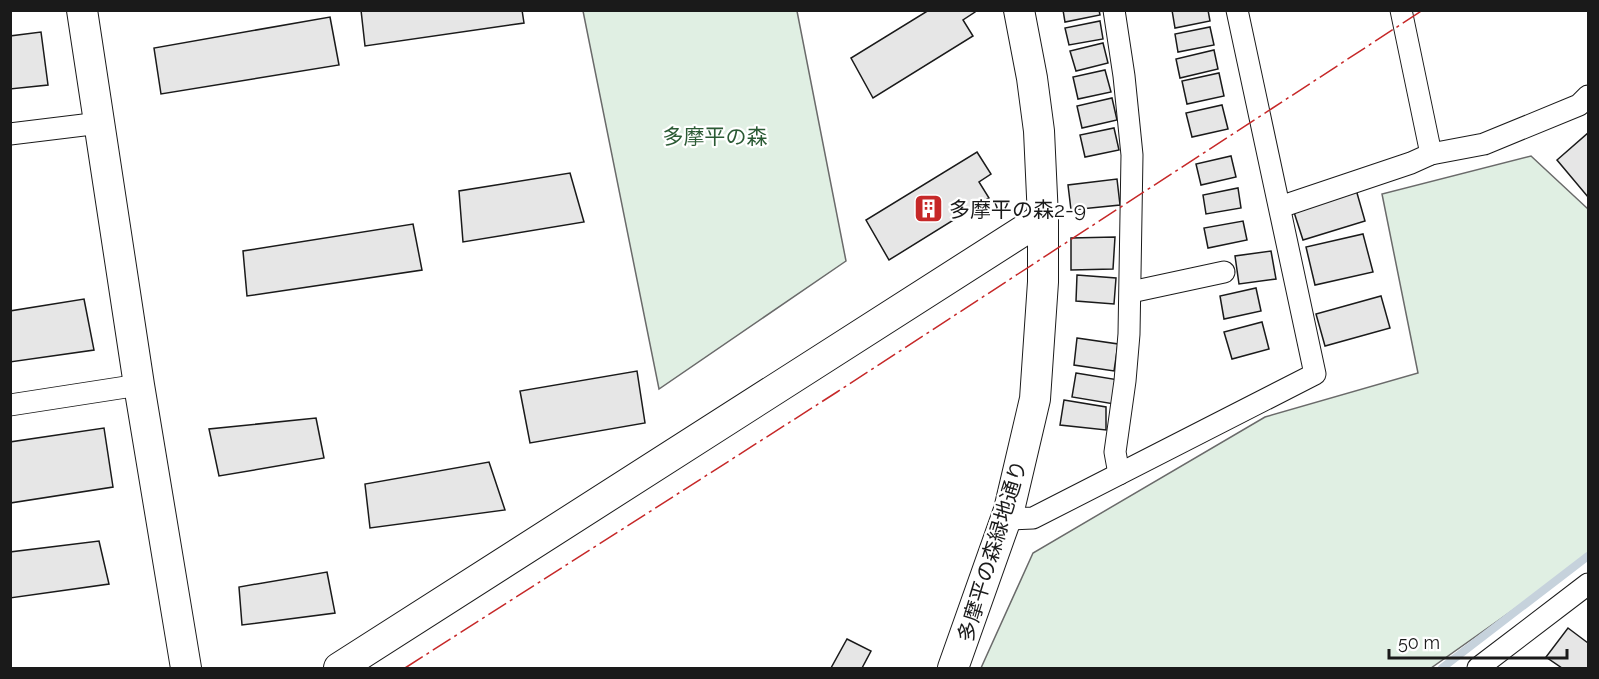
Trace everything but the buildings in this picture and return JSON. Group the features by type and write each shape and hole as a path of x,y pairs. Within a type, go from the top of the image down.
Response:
{"street":[{"path":"82,10 139,385 186,669"},
{"name":"多摩平の森緑地通り","path":"953,669 1006,519 1035,399 1043,282 1043,218 1039,131 1019,10"},
{"path":"1114,10 1132,155 1131,292 1125,381 1115,452 1119,474"},
{"path":"1006,519 1033,518 1315,374 1237,10"},
{"path":"1401,10 1431,154"},
{"path":"1280,207 1412,163 1431,154 1484,144 1579,105 1588,96"},
{"path":"10,134 100,123"},
{"path":"339,669 1043,218"},
{"path":"1131,292 1224,272"},
{"path":"10,405 139,385"},
{"path":"1478,669 1588,584"}],"green space":[{"name":"多摩平の森","path":"583,11 797,11 846,261 659,389"},
{"path":"1531,156 1588,209 1588,557 1431,668 981,668 1033,553 1265,417 1418,373 1382,194"}],"waterway":[{"path":"1442,668 1588,556"}],"power":[{"path":"405,668 837,392 1423,10"}],"place":[{"name":"多摩平の森2-9","path":"928,209"}]}
